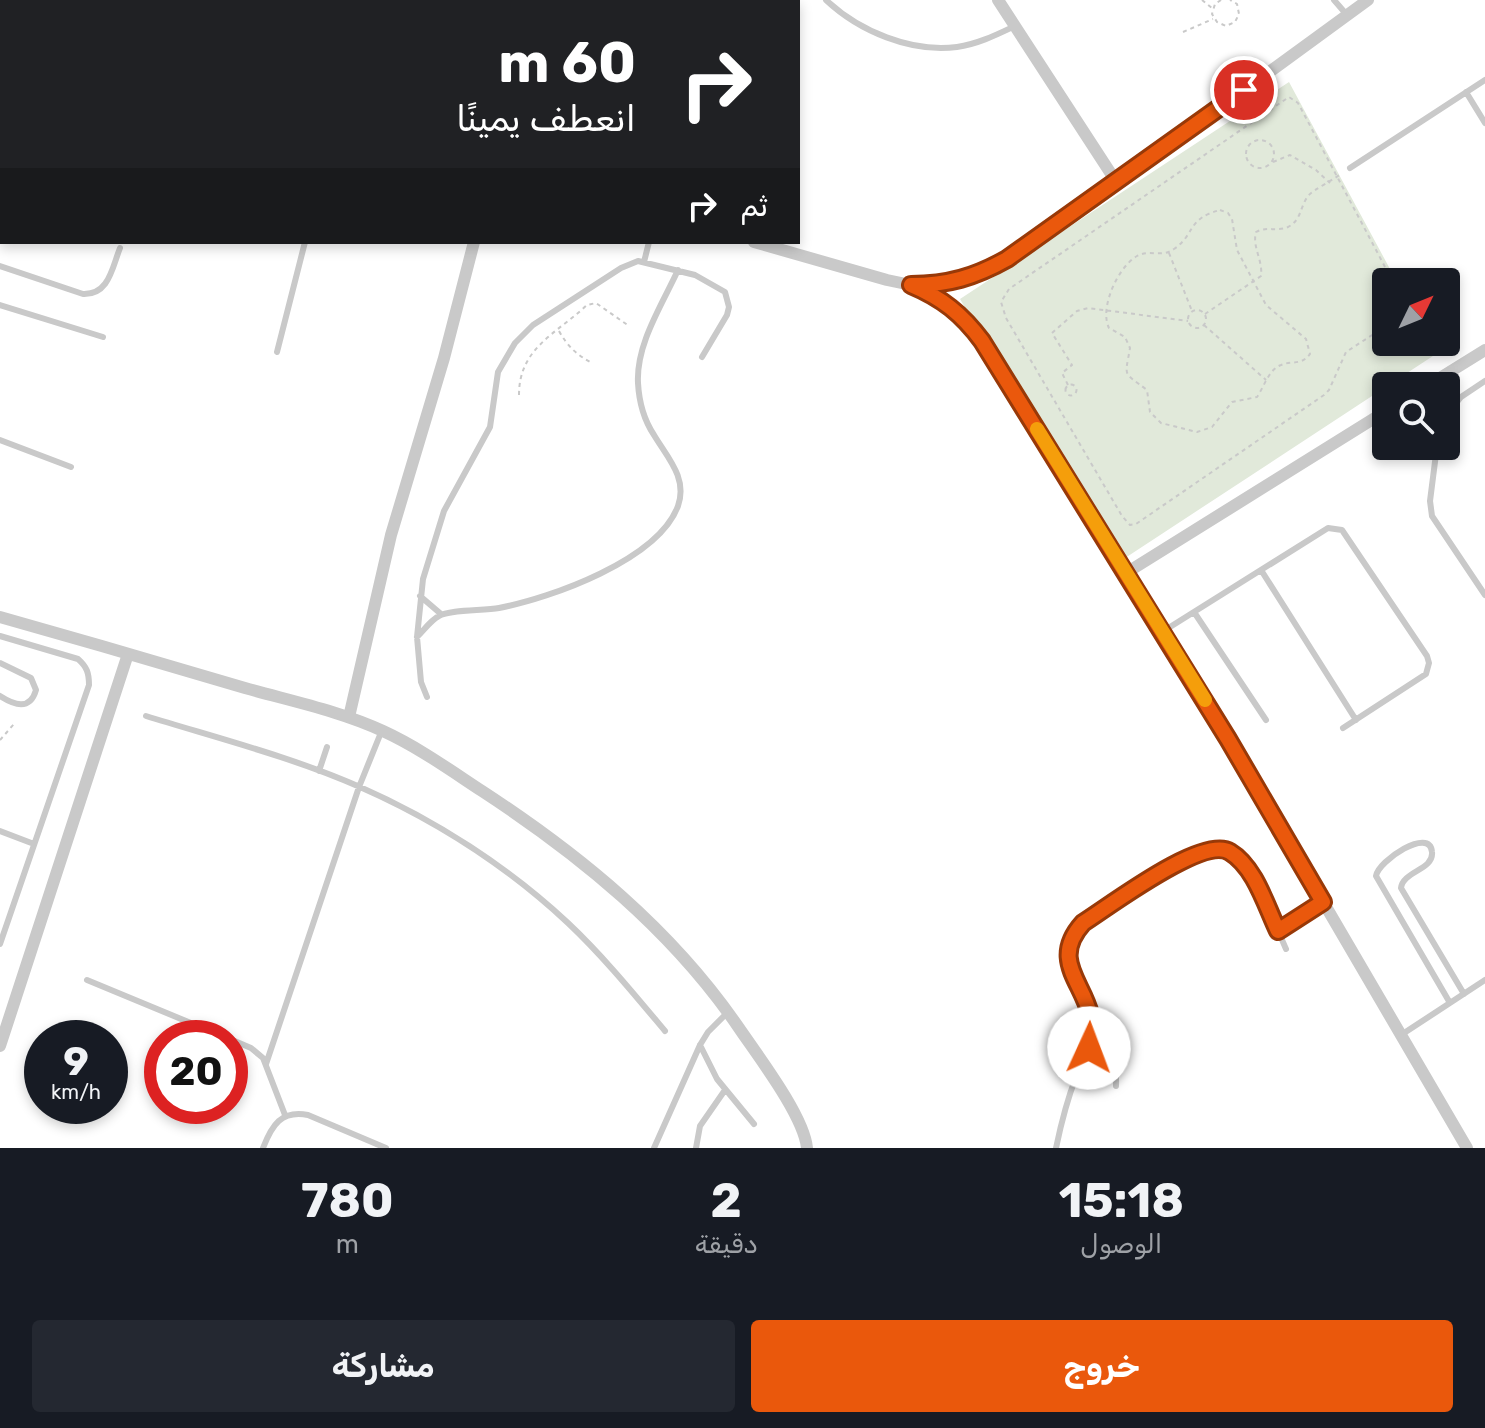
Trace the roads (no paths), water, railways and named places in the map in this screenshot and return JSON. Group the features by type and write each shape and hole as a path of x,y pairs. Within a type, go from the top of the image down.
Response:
{"street":[{"path":"998,0 1117,183"},
{"path":"911,285 935,285 982,274 1007,259 1368,0"},
{"path":"349,717 391,535 444,358 473,244"},
{"path":"761,244 911,285 952,306 969,323 1162,632 1467,1148"},
{"path":"1450,372 1485,350"},
{"path":"1126,573 1372,420"},
{"path":"0,617 349,717 382,730 433,758 540,829 600,876 684,958 728,1012 794,1114 806,1137 807,1148"},
{"path":"0,1046 128,654"}],"lane":[{"path":"826,0 859,25 906,44 931,48 979,42 1015,26"},
{"path":"1334,0 1347,15"},
{"path":"1350,168 1485,80"},
{"path":"1466,92 1485,123"},
{"path":"277,352 304,244"},
{"path":"644,262 648,244"},
{"path":"0,266 91,295 104,287 120,248"},
{"path":"427,697 421,682 417,637 420,596 444,511 490,427 498,372 505,357 533,325 621,268 638,261 678,270 711,282 725,292 729,299 727,315 702,357"},
{"path":"417,637 441,614 528,601 583,582 616,566 646,545 671,518 681,490 679,475 645,418 640,401 638,366 644,344 678,270"},
{"path":"0,305 103,337"},
{"path":"1460,398 1485,381"},
{"path":"0,440 71,467"},
{"path":"1435,460 1430,501 1432,516 1485,595"},
{"path":"1162,632 1328,528 1338,527 1429,663 1426,674 1343,728"},
{"path":"1261,570 1356,720"},
{"path":"420,596 441,614"},
{"path":"1194,612 1266,720"},
{"path":"0,636 78,659 89,675 89,685 0,944"},
{"path":"0,663 31,678 36,690 25,704 12,703 0,696"},
{"path":"146,716 319,771 359,787 458,840 510,875 568,923 622,979 665,1031"},
{"path":"266,1064 359,787 382,730"},
{"path":"319,771 327,747"},
{"path":"0,831 34,844"},
{"path":"1450,1003 1376,876 1384,862 1416,842 1427,843 1431,847 1432,857 1405,878 1401,888 1464,994"},
{"path":"1116,1086 1117,1070 1113,1056 1094,1031 1086,998 1068,962 1068,948 1073,934 1083,923 1192,854 1221,848 1239,859 1259,890 1286,949"},
{"path":"1278,931 1323,902"},
{"path":"87,980 183,1020"},
{"path":"1400,1035 1485,980"},
{"path":"654,1148 700,1045 728,1012"},
{"path":"1056,1148 1068,1098 1094,1031"},
{"path":"700,1045 725,1090 754,1124"},
{"path":"248,1048 258,1052 266,1064 285,1115"},
{"path":"696,1148 700,1126 725,1090"},
{"path":"263,1148 275,1122 285,1115 296,1113 308,1115 386,1148"}]}
